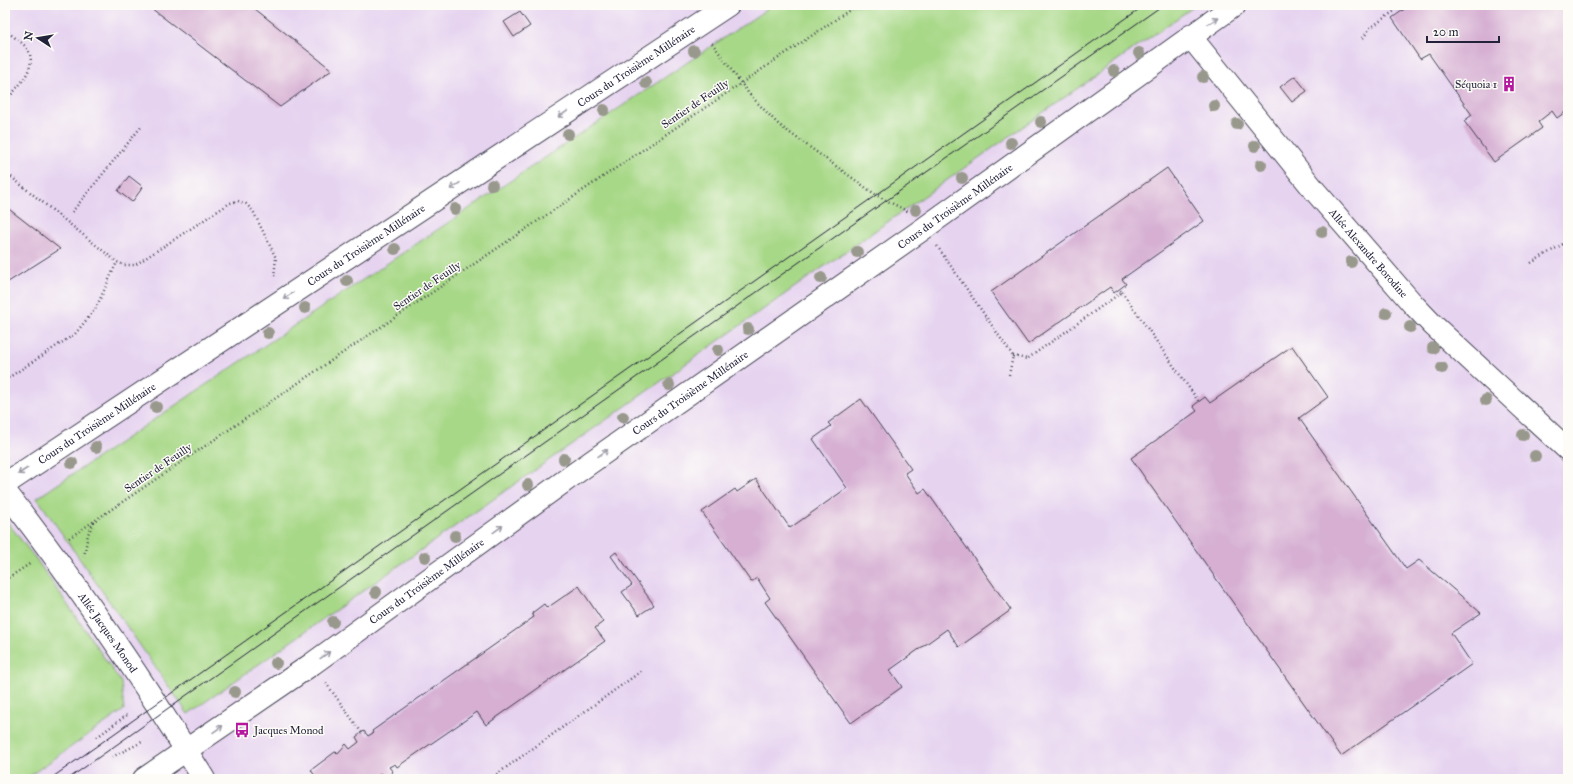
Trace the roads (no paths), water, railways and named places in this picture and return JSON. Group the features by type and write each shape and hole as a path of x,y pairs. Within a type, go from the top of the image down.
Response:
{"street":[{"name":"Cours du Troisième Millénaire","path":"5,484 728,5"},
{"name":"Cours du Troisième Millénaire","path":"144,779 312,664 577,472 923,229 1235,5"},
{"name":"Allée Alexandre Borodine","path":"1190,36 1315,191 1423,314 1568,450"},
{"name":"Allée Jacques Monod","path":"5,491 50,551 142,683 204,779"}],"tram line":[{"path":"50,779 1145,5"},
{"path":"68,779 1163,5"}],"place":[{"name":"Séquoia 1","path":"1509,84"},
{"name":"Jacques Monod","path":"242,730"}]}
